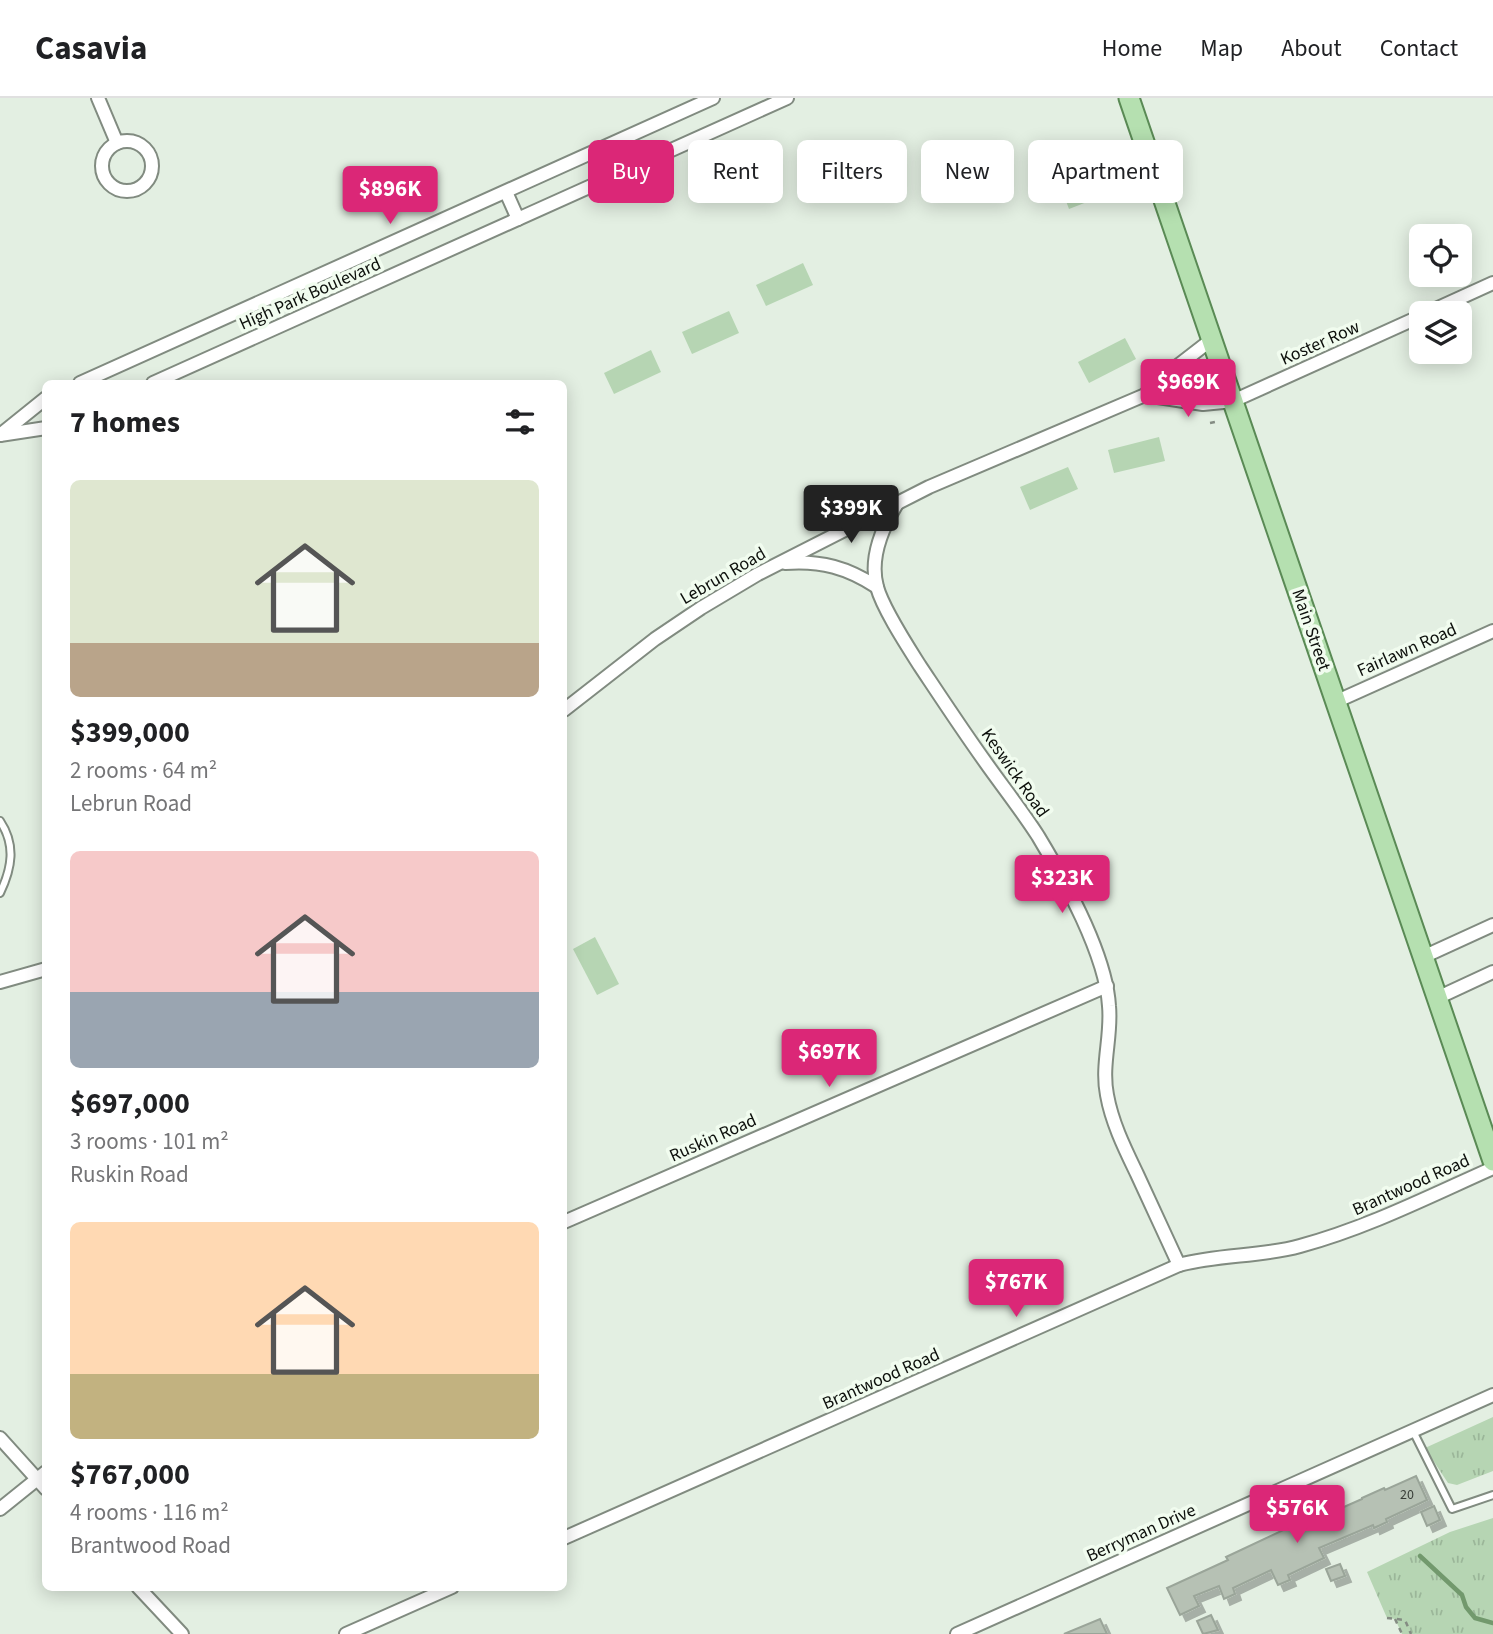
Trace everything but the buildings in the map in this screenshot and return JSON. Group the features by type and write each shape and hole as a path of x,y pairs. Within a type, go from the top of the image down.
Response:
{"main road":[{"name":"Main Street","path":"1129,98 1493,1161"}],"street":[{"path":"97,98 117,143"},
{"name":"High Park Boulevard","path":"87,380 713,98"},
{"name":"High Park Boulevard","path":"160,380 787,98"},
{"path":"117,143 136,143 144,148 149,156 152,166 150,175 145,183 136,189 117,189 104,176 103,157 109,148 117,143"},
{"path":"506,192 518,219"},
{"path":"1453,301 1493,283"},
{"name":"Koster Row","path":"1233,401 1409,321"},
{"name":"Lebrun Road","path":"567,708 639,651 701,608 778,564 898,502 1145,395 1211,340"},
{"path":"1145,395 1203,404 1233,401"},
{"path":"0,435 42,401"},
{"path":"0,435 42,429"},
{"name":"Keswick Road","path":"898,502 879,542 877,587 904,642 1036,832 1061,875 1086,929 1107,986 1110,1021 1104,1073 1107,1096 1119,1135 1180,1265"},
{"path":"778,564 804,561 830,564 855,573 877,587"},
{"name":"Fairlawn Road","path":"1335,702 1493,631"},
{"path":"1423,957 1493,925"},
{"path":"0,982 42,970"},
{"path":"1437,998 1493,972"},
{"name":"Ruskin Road","path":"567,1221 1107,986"},
{"name":"Brantwood Road","path":"567,1537 1180,1265 1196,1260 1298,1247 1344,1233 1493,1168"},
{"name":"Berryman Drive","path":"957,1634 1493,1395"},
{"path":"0,1438 42,1479"},
{"path":"0,1509 42,1481"},
{"path":"142,1591 182,1634"},
{"path":"346,1634 443,1591"}],"lane":[{"path":"0,821 6,830 12,856 8,877 0,893"},
{"path":"0,872 8,877"},
{"path":"1413,1431 1452,1509 1493,1495"}],"path":[{"path":"1195,385 1202,383"},
{"path":"1210,423 1215,422"},
{"path":"1387,1618 1405,1620 1411,1634"},
{"path":"1395,1619 1402,1634"}],"green space":[{"path":"1067,203 1084,203 1069,209"},
{"path":"803,263 813,285 766,306 756,285"},
{"path":"729,311 739,333 692,354 682,332"},
{"path":"1125,338 1136,359 1089,383 1078,362"},
{"path":"651,350 661,372 614,394 604,373"},
{"path":"1159,437 1165,461 1114,473 1108,450"},
{"path":"1068,467 1078,489 1030,510 1020,487"},
{"path":"595,937 619,984 597,995 573,949"},
{"path":"1493,1417 1493,1471 1457,1485 1448,1483 1425,1448"},
{"path":"1493,1518 1493,1634 1402,1634 1395,1619 1387,1618 1367,1572 1450,1532"}],"waterway":[{"path":"1420,1556 1462,1595 1466,1607 1475,1618 1493,1623"}]}
